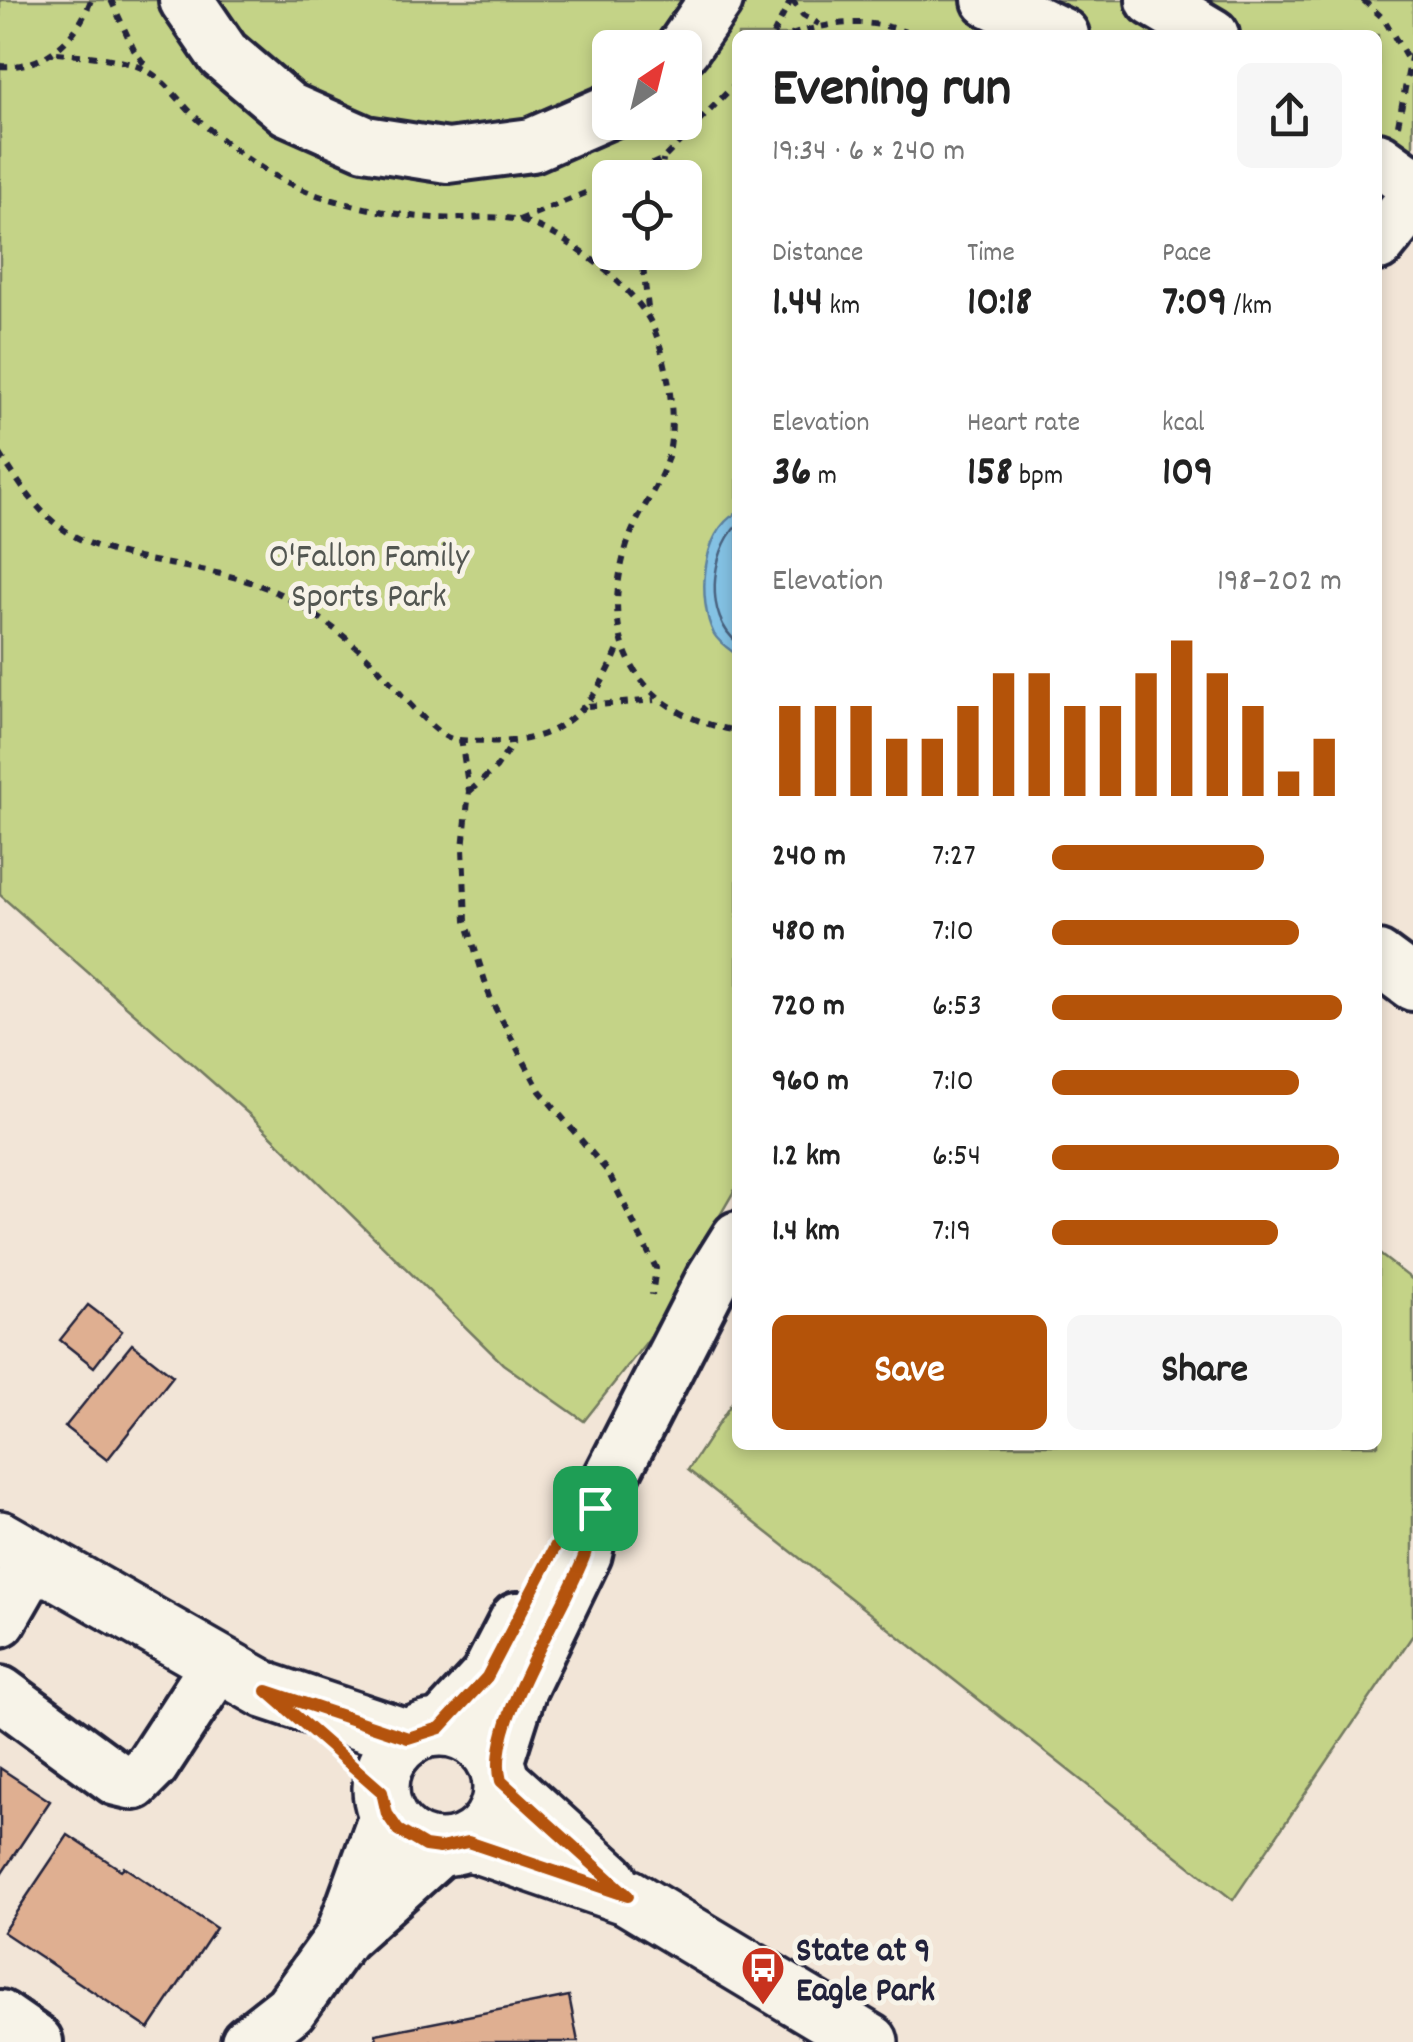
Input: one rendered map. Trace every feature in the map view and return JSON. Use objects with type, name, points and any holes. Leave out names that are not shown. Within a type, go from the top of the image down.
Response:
[{"type":"main road","points":[[17,1549],[267,1691],[424,1733],[457,1730],[473,1737],[499,1772],[628,1896],[870,2042]]},
{"type":"main road","points":[[267,1691],[384,1803],[398,1830],[411,1840],[454,1845],[628,1896]]},
{"type":"main road","points":[[384,1803],[384,1771],[392,1752],[424,1733]]},
{"type":"main road","points":[[454,1845],[487,1827],[499,1806],[499,1772]]},
{"type":"street","points":[[186,0],[223,54],[288,109],[365,143],[448,156],[532,145],[592,120]]},
{"type":"street","points":[[695,30],[716,0]]},
{"type":"street","points":[[989,0],[1052,30]]},
{"type":"street","points":[[1153,0],[1204,30]]},
{"type":"street","points":[[1387,144],[1413,184]]},
{"type":"street","points":[[1382,239],[1413,201]]},
{"type":"street","points":[[1382,961],[1413,984]]},
{"type":"street","points":[[499,1772],[519,1691],[585,1554],[595,1508],[732,1248]]},
{"type":"street","points":[[424,1733],[487,1677],[556,1545],[595,1508]]},
{"type":"street","points":[[0,1620],[17,1549]]},
{"type":"street","points":[[0,1694],[118,1779],[134,1783],[152,1766],[218,1664]]},
{"type":"street","points":[[342,1937],[384,1803]]},
{"type":"street","points":[[248,2042],[290,2009],[342,1937],[454,1845]]},
{"type":"street","points":[[0,2017],[36,2042]]},
{"type":"path","points":[[57,52],[76,32],[91,0]]},
{"type":"path","points":[[112,0],[134,50],[149,71],[214,132],[280,179],[366,208],[403,215],[519,220],[593,260],[623,286],[650,320]]},
{"type":"path","points":[[776,30],[791,0],[803,15],[820,25]]},
{"type":"path","points":[[1363,0],[1384,19],[1409,63]]},
{"type":"path","points":[[806,30],[858,21],[900,30]]},
{"type":"path","points":[[1387,144],[1413,47]]},
{"type":"path","points":[[3,69],[57,52],[124,62],[149,71]]},
{"type":"path","points":[[663,159],[732,88]]},
{"type":"path","points":[[519,220],[592,190]]},
{"type":"path","points":[[0,454],[23,489],[62,529],[101,548],[224,573],[279,594],[343,636],[447,737],[513,744],[569,720],[587,706],[601,687],[620,644],[618,596],[628,540],[669,451],[670,386],[650,320],[643,270]]},
{"type":"path","points":[[620,644],[656,700],[689,718],[732,729]]},
{"type":"path","points":[[587,706],[656,700]]},
{"type":"path","points":[[461,739],[469,792],[463,848],[466,920],[491,1000],[540,1091],[608,1172],[656,1268],[650,1307]]},
{"type":"path","points":[[469,792],[496,768],[513,744]]},
{"type":"green space","name":"O'Fallon Family Sports Park","points":[[0,0],[1413,0],[1413,151],[1382,189],[1382,30],[732,30],[732,1195],[648,1340],[584,1421],[503,1364],[251,1116],[0,895]]},
{"type":"green space","points":[[1382,1256],[1413,1280],[1413,1635],[1233,1900],[688,1470],[732,1403],[732,1450],[1382,1450]]},
{"type":"water","points":[[732,517],[732,651],[714,634],[704,586],[709,550]]},
{"type":"building","points":[[88,1305],[122,1331],[94,1367],[60,1340]]},
{"type":"building","points":[[132,1344],[173,1376],[107,1460],[65,1427]]},
{"type":"building","points":[[0,1768],[50,1801],[0,1876]]},
{"type":"building","points":[[68,1835],[216,1928],[149,2029],[3,1932]]},
{"type":"building","points":[[569,1996],[578,2042],[377,2042],[376,2034]]},
{"type":"place","name":"State at 9 Eagle Park","points":[[763,2006]]},
{"type":"route","points":[[595,1508],[585,1554],[519,1691],[496,1762],[501,1781],[628,1896],[468,1842],[440,1848],[411,1840],[387,1814],[382,1792],[267,1691],[408,1738],[440,1728],[487,1677],[556,1545],[595,1508]]}]
